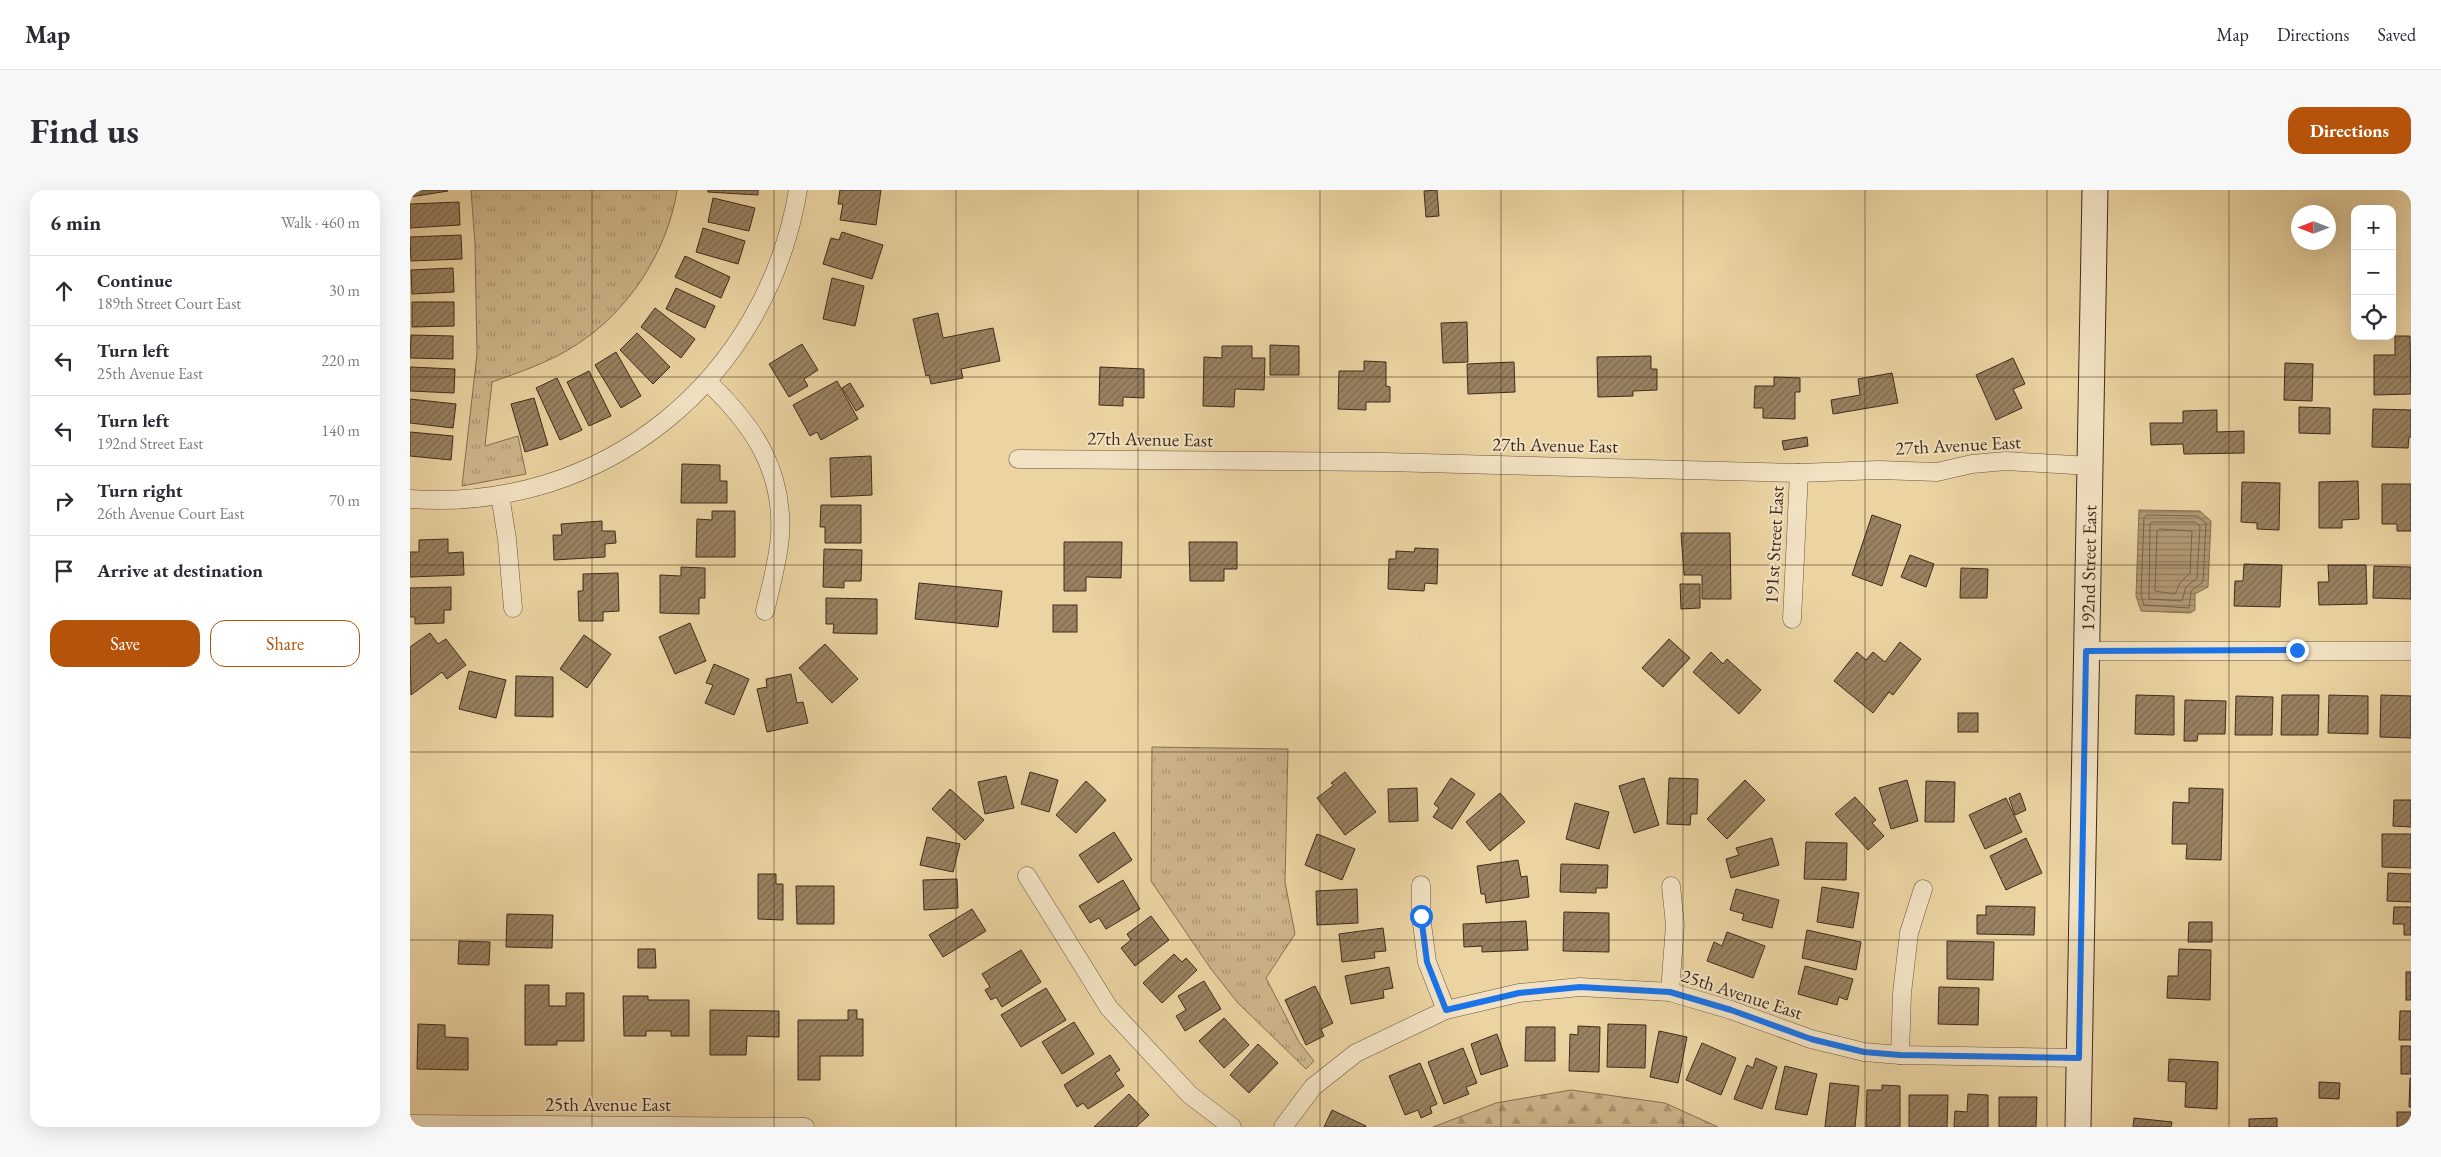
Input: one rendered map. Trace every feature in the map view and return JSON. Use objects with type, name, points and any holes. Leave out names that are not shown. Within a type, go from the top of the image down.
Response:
[{"type":"street","points":[[410,499],[452,500],[500,495],[537,487],[573,475],[607,459],[635,443],[666,421],[708,382],[730,356],[751,324],[783,255],[794,218],[798,190]]},
{"type":"street","name":"192nd Street East","points":[[2078,1127],[2095,190]]},
{"type":"street","points":[[708,382],[735,408],[750,428],[763,450],[774,479],[779,506],[780,534],[777,559],[765,611]]},
{"type":"street","name":"27th Avenue East","points":[[1018,459],[1385,462],[1799,473],[1879,470],[1937,472],[1972,464],[2006,461],[2090,466]]},
{"type":"street","name":"191st Street East","points":[[1792,620],[1799,473]]},
{"type":"street","points":[[500,495],[507,539],[513,608]]},
{"type":"street","points":[[2086,651],[2411,651]]},
{"type":"street","points":[[1027,876],[1109,1008],[1190,1095],[1232,1127]]},
{"type":"street","points":[[1421,885],[1421,916],[1427,962],[1446,1010]]},
{"type":"street","points":[[1670,992],[1675,925],[1671,886]]},
{"type":"street","points":[[1900,1055],[1902,993],[1909,933],[1923,889]]},
{"type":"street","name":"25th Avenue East","points":[[1283,1127],[1313,1086],[1356,1053],[1446,1010],[1519,993],[1580,987],[1670,992],[1731,1010],[1811,1039],[1864,1052],[1900,1055],[2079,1058]]},
{"type":"street","name":"25th Avenue East","points":[[410,1124],[805,1127]]},
{"type":"green space","points":[[471,190],[677,190],[665,235],[655,257],[643,278],[612,315],[595,331],[556,357],[492,382],[485,446],[518,436],[526,474],[462,486],[477,354],[475,244]]},
{"type":"green space","points":[[1152,747],[1288,749],[1285,882],[1295,934],[1266,978],[1299,1042],[1314,1061],[1306,1069],[1238,1003],[1211,969],[1151,881]]},
{"type":"green space","points":[[1571,1090],[1665,1103],[1718,1127],[1433,1127],[1496,1103]]},
{"type":"water","points":[[2139,510],[2200,511],[2211,521],[2208,587],[2195,594],[2195,610],[2190,613],[2141,611],[2136,596]]},
{"type":"building","points":[[410,190],[447,190],[448,191],[410,197]]},
{"type":"building","points":[[708,190],[758,190],[758,195],[708,192]]},
{"type":"building","points":[[840,190],[881,190],[876,225],[840,220],[843,204],[838,204]]},
{"type":"building","points":[[1437,190],[1439,216],[1426,217],[1424,191]]},
{"type":"building","points":[[713,198],[755,208],[749,231],[708,222]]},
{"type":"building","points":[[459,202],[460,225],[410,228],[410,204]]},
{"type":"building","points":[[703,228],[745,241],[738,264],[696,252]]},
{"type":"building","points":[[842,232],[883,245],[872,279],[823,264],[831,238],[839,240]]},
{"type":"building","points":[[461,235],[462,259],[411,261],[410,237]]},
{"type":"building","points":[[685,256],[730,277],[721,298],[675,277]]},
{"type":"building","points":[[453,268],[454,292],[412,294],[411,270]]},
{"type":"building","points":[[832,278],[864,286],[855,326],[823,319]]},
{"type":"building","points":[[676,288],[715,306],[705,328],[666,309]]},
{"type":"building","points":[[412,302],[454,302],[454,326],[412,327]]},
{"type":"building","points":[[655,308],[695,339],[681,358],[641,327]]},
{"type":"building","points":[[938,313],[943,338],[993,328],[1000,361],[961,369],[963,378],[931,384],[929,375],[926,376],[913,319]]},
{"type":"building","points":[[1467,322],[1468,362],[1443,363],[1441,323]]},
{"type":"building","points":[[637,333],[670,367],[653,384],[620,350]]},
{"type":"building","points":[[411,335],[453,336],[453,359],[410,358]]},
{"type":"building","points":[[2396,336],[2410,336],[2411,394],[2374,395],[2374,355],[2395,355]]},
{"type":"building","points":[[802,344],[818,370],[804,379],[808,386],[789,397],[769,364]]},
{"type":"building","points":[[1270,345],[1299,346],[1299,375],[1270,375]]},
{"type":"building","points":[[1222,346],[1252,346],[1252,358],[1265,358],[1264,390],[1235,389],[1234,407],[1203,406],[1204,357],[1222,358]]},
{"type":"building","points":[[616,352],[641,396],[621,408],[595,365]]},
{"type":"building","points":[[1651,356],[1651,369],[1657,369],[1657,390],[1633,391],[1633,396],[1598,397],[1597,357]]},
{"type":"building","points":[[2013,358],[2025,384],[2013,389],[2022,408],[1996,420],[1976,375]]},
{"type":"building","points":[[1364,361],[1386,362],[1386,386],[1390,387],[1390,402],[1366,402],[1366,410],[1338,409],[1339,371],[1364,371]]},
{"type":"building","points":[[1514,362],[1515,392],[1468,394],[1467,364]]},
{"type":"building","points":[[2285,363],[2313,364],[2312,401],[2284,400]]},
{"type":"building","points":[[410,367],[455,369],[454,393],[410,391]]},
{"type":"building","points":[[1100,367],[1144,369],[1144,398],[1123,397],[1123,406],[1099,405]]},
{"type":"building","points":[[589,371],[611,416],[589,426],[567,382]]},
{"type":"building","points":[[1892,373],[1898,403],[1833,414],[1831,400],[1860,395],[1858,379]]},
{"type":"building","points":[[1774,377],[1800,378],[1800,392],[1795,392],[1795,419],[1763,418],[1763,408],[1754,408],[1755,386],[1774,386]]},
{"type":"building","points":[[557,378],[582,430],[560,440],[536,388]]},
{"type":"building","points":[[837,381],[858,419],[821,440],[817,432],[810,436],[793,405]]},
{"type":"building","points":[[850,383],[864,406],[856,411],[842,388]]},
{"type":"building","points":[[534,398],[548,445],[525,452],[511,404]]},
{"type":"building","points":[[410,399],[456,404],[453,428],[410,423]]},
{"type":"building","points":[[2299,407],[2330,408],[2330,434],[2299,433]]},
{"type":"building","points":[[2373,409],[2411,410],[2411,437],[2409,437],[2408,448],[2372,447]]},
{"type":"building","points":[[2217,410],[2217,432],[2244,431],[2244,453],[2184,454],[2183,444],[2151,445],[2150,423],[2183,423],[2183,411]]},
{"type":"building","points":[[410,432],[453,436],[451,460],[410,456]]},
{"type":"building","points":[[1807,437],[1808,446],[1784,450],[1782,441]]},
{"type":"building","points":[[871,456],[872,495],[831,497],[830,458]]},
{"type":"building","points":[[682,464],[720,465],[720,481],[727,481],[727,503],[681,503]]},
{"type":"building","points":[[2358,481],[2359,519],[2342,520],[2342,528],[2319,528],[2319,482]]},
{"type":"building","points":[[2242,482],[2280,483],[2279,530],[2257,529],[2257,523],[2241,522]]},
{"type":"building","points":[[2382,484],[2411,484],[2411,531],[2397,531],[2397,524],[2382,524]]},
{"type":"building","points":[[821,505],[861,505],[861,543],[825,543],[825,527],[820,527]]},
{"type":"building","points":[[712,511],[735,511],[735,557],[696,557],[697,519],[712,520]]},
{"type":"building","points":[[1872,515],[1901,525],[1882,586],[1852,575]]},
{"type":"building","points":[[602,521],[602,531],[615,531],[616,543],[605,544],[605,557],[554,560],[553,535],[562,535],[561,524]]},
{"type":"building","points":[[1681,533],[1730,533],[1731,599],[1702,599],[1702,575],[1684,575]]},
{"type":"building","points":[[448,539],[448,553],[463,552],[464,575],[410,577],[410,552],[419,552],[419,540]]},
{"type":"building","points":[[1064,542],[1122,542],[1121,578],[1086,577],[1086,591],[1064,591]]},
{"type":"building","points":[[1189,542],[1237,542],[1237,569],[1224,569],[1224,581],[1190,581]]},
{"type":"building","points":[[1415,548],[1438,549],[1437,584],[1425,583],[1424,591],[1388,589],[1389,559],[1396,559],[1396,551],[1414,552]]},
{"type":"building","points":[[824,549],[862,550],[861,581],[844,581],[844,588],[823,587]]},
{"type":"building","points":[[1910,555],[1934,564],[1926,587],[1901,577]]},
{"type":"building","points":[[2244,564],[2282,565],[2280,607],[2234,606],[2235,581],[2243,581]]},
{"type":"building","points":[[2328,565],[2366,565],[2367,604],[2319,605],[2318,582],[2329,582]]},
{"type":"building","points":[[2374,566],[2411,567],[2411,599],[2373,598]]},
{"type":"building","points":[[681,567],[705,568],[705,598],[699,598],[699,614],[660,613],[660,575],[681,576]]},
{"type":"building","points":[[1961,568],[1988,569],[1987,598],[1960,598]]},
{"type":"building","points":[[618,573],[619,611],[603,612],[603,621],[579,621],[578,591],[583,591],[583,574]]},
{"type":"building","points":[[919,583],[1002,591],[998,627],[915,619]]},
{"type":"building","points":[[1680,584],[1700,584],[1700,608],[1681,609]]},
{"type":"building","points":[[451,587],[451,610],[444,610],[444,623],[415,624],[415,617],[410,617],[410,588]]},
{"type":"building","points":[[826,598],[877,599],[877,634],[833,633],[834,624],[826,624]]},
{"type":"building","points":[[1053,605],[1077,605],[1077,632],[1053,632]]},
{"type":"building","points":[[690,623],[706,661],[675,674],[659,637]]},
{"type":"building","points":[[430,633],[438,644],[446,639],[466,665],[447,679],[442,672],[411,695],[410,647]]},
{"type":"building","points":[[584,635],[611,654],[587,688],[560,669]]},
{"type":"building","points":[[1669,639],[1690,658],[1663,687],[1642,668]]},
{"type":"building","points":[[1900,642],[1921,659],[1893,695],[1889,692],[1873,713],[1834,681],[1857,652],[1866,660],[1873,652],[1885,662]]},
{"type":"building","points":[[825,644],[858,679],[832,703],[799,668]]},
{"type":"building","points":[[1711,652],[1723,664],[1727,659],[1761,690],[1739,714],[1693,672]]},
{"type":"building","points":[[714,664],[749,679],[734,715],[705,703],[713,685],[706,683]]},
{"type":"building","points":[[469,671],[506,680],[496,718],[459,709]]},
{"type":"building","points":[[791,674],[797,703],[803,702],[808,723],[767,732],[757,689],[767,687],[766,679]]},
{"type":"building","points":[[516,676],[553,677],[553,717],[515,716]]},
{"type":"building","points":[[2136,695],[2174,696],[2174,735],[2135,734]]},
{"type":"building","points":[[2282,695],[2319,695],[2318,735],[2281,735]]},
{"type":"building","points":[[2329,695],[2368,696],[2368,734],[2328,733]]},
{"type":"building","points":[[2381,695],[2411,696],[2411,738],[2380,737]]},
{"type":"building","points":[[2236,696],[2273,697],[2272,735],[2235,735]]},
{"type":"building","points":[[2185,700],[2226,701],[2225,734],[2198,734],[2197,741],[2184,741]]},
{"type":"building","points":[[1958,713],[1978,713],[1978,732],[1958,732]]},
{"type":"building","points":[[1030,772],[1058,780],[1049,812],[1021,804]]},
{"type":"building","points":[[1345,772],[1376,812],[1345,835],[1317,798],[1334,785],[1331,783]]},
{"type":"building","points":[[1006,776],[1014,808],[985,814],[978,782]]},
{"type":"building","points":[[1451,778],[1475,794],[1452,829],[1433,817],[1439,808],[1434,804]]},
{"type":"building","points":[[1644,778],[1659,825],[1634,833],[1619,786]]},
{"type":"building","points":[[1669,778],[1698,779],[1697,814],[1691,814],[1690,825],[1667,824]]},
{"type":"building","points":[[1745,780],[1765,800],[1727,839],[1707,819]]},
{"type":"building","points":[[1907,780],[1918,821],[1891,829],[1879,788]]},
{"type":"building","points":[[1086,781],[1106,800],[1076,833],[1056,815]]},
{"type":"building","points":[[1926,781],[1955,782],[1954,822],[1925,822]]},
{"type":"building","points":[[1417,788],[1418,821],[1389,822],[1388,789]]},
{"type":"building","points":[[2189,788],[2223,789],[2221,860],[2186,859],[2187,844],[2172,844],[2173,802],[2189,803]]},
{"type":"building","points":[[950,789],[984,820],[965,840],[932,809]]},
{"type":"building","points":[[1500,793],[1525,822],[1490,851],[1466,822]]},
{"type":"building","points":[[2020,793],[2026,810],[2015,815],[2009,798]]},
{"type":"building","points":[[1855,797],[1876,820],[1872,823],[1884,836],[1868,850],[1835,814]]},
{"type":"building","points":[[2006,798],[2022,832],[1985,849],[1969,815]]},
{"type":"building","points":[[2394,800],[2411,800],[2411,827],[2393,826]]},
{"type":"building","points":[[1575,803],[1609,812],[1599,849],[1566,839]]},
{"type":"building","points":[[1114,832],[1132,860],[1098,883],[1079,855]]},
{"type":"building","points":[[1317,834],[1355,849],[1342,880],[1305,865]]},
{"type":"building","points":[[2382,834],[2411,834],[2411,868],[2382,867]]},
{"type":"building","points":[[927,837],[960,844],[953,872],[920,865]]},
{"type":"building","points":[[1772,838],[1779,865],[1731,878],[1726,859],[1739,855],[1736,848]]},
{"type":"building","points":[[2026,838],[2042,873],[2006,890],[1990,856]]},
{"type":"building","points":[[1806,842],[1847,843],[1846,880],[1804,879]]},
{"type":"building","points":[[1518,860],[1521,877],[1527,876],[1529,897],[1486,903],[1485,894],[1481,894],[1477,866]]},
{"type":"building","points":[[1561,864],[1608,865],[1607,888],[1596,888],[1596,893],[1560,892]]},
{"type":"building","points":[[2388,873],[2411,874],[2411,902],[2387,901]]},
{"type":"building","points":[[758,874],[776,874],[776,884],[783,884],[783,920],[758,919]]},
{"type":"building","points":[[957,879],[958,908],[924,910],[923,880]]},
{"type":"building","points":[[1123,880],[1140,909],[1106,929],[1099,918],[1090,923],[1079,906]]},
{"type":"building","points":[[796,886],[834,886],[834,924],[797,924]]},
{"type":"building","points":[[1822,887],[1859,893],[1853,928],[1817,922]]},
{"type":"building","points":[[1357,889],[1358,923],[1317,925],[1316,891]]},
{"type":"building","points":[[1736,889],[1779,900],[1772,928],[1742,920],[1744,914],[1730,910]]},
{"type":"building","points":[[1986,906],[2035,907],[2034,935],[1977,934],[1977,915],[1986,915]]},
{"type":"building","points":[[2394,907],[2411,907],[2411,935],[2404,935],[2404,924],[2393,924]]},
{"type":"building","points":[[972,909],[986,931],[943,957],[929,935]]},
{"type":"building","points":[[1564,912],[1609,913],[1609,952],[1563,951]]},
{"type":"building","points":[[507,914],[553,915],[552,948],[506,947]]},
{"type":"building","points":[[1151,916],[1169,940],[1135,966],[1121,948],[1131,940],[1127,934]]},
{"type":"building","points":[[1526,921],[1528,950],[1482,952],[1482,946],[1464,947],[1463,924]]},
{"type":"building","points":[[2189,922],[2212,922],[2212,942],[2188,942]]},
{"type":"building","points":[[1383,928],[1386,951],[1374,952],[1375,958],[1342,962],[1339,934]]},
{"type":"building","points":[[1807,930],[1861,942],[1856,970],[1802,958]]},
{"type":"building","points":[[1727,932],[1765,946],[1753,978],[1707,961],[1714,942],[1722,946]]},
{"type":"building","points":[[459,941],[490,942],[489,965],[458,964]]},
{"type":"building","points":[[1947,941],[1994,942],[1993,980],[1947,979]]},
{"type":"building","points":[[638,949],[655,949],[656,968],[638,968]]},
{"type":"building","points":[[2179,949],[2211,950],[2210,1000],[2167,998],[2168,976],[2178,976]]},
{"type":"building","points":[[1021,950],[1041,982],[1002,1007],[996,997],[991,1000],[985,990],[990,987],[982,974]]},
{"type":"building","points":[[1174,954],[1182,962],[1186,958],[1197,970],[1162,1003],[1143,983]]},
{"type":"building","points":[[1805,966],[1853,979],[1847,1000],[1839,997],[1837,1005],[1798,994]]},
{"type":"building","points":[[1389,967],[1393,988],[1383,990],[1384,998],[1351,1004],[1345,976]]},
{"type":"building","points":[[2406,972],[2411,972],[2411,1000],[2406,1000]]},
{"type":"building","points":[[1204,981],[1221,1009],[1185,1031],[1176,1016],[1186,1010],[1178,996]]},
{"type":"building","points":[[525,985],[549,985],[549,1006],[566,1006],[566,993],[584,993],[584,1041],[557,1041],[557,1045],[525,1045]]},
{"type":"building","points":[[1315,986],[1333,1023],[1321,1029],[1324,1036],[1306,1045],[1285,1000]]},
{"type":"building","points":[[1939,987],[1979,988],[1978,1025],[1938,1024]]},
{"type":"building","points":[[1046,988],[1066,1020],[1021,1047],[1001,1015]]},
{"type":"building","points":[[623,996],[648,996],[648,1000],[689,1000],[689,1036],[671,1036],[671,1031],[646,1031],[646,1036],[624,1036]]},
{"type":"building","points":[[710,1010],[779,1011],[779,1037],[747,1036],[746,1055],[710,1055]]},
{"type":"building","points":[[848,1010],[857,1010],[857,1019],[863,1019],[863,1056],[820,1056],[820,1080],[798,1080],[798,1020],[848,1020]]},
{"type":"building","points":[[2400,1011],[2411,1011],[2411,1040],[2399,1040]]},
{"type":"building","points":[[1224,1018],[1249,1045],[1224,1068],[1199,1041]]},
{"type":"building","points":[[1074,1022],[1094,1054],[1062,1074],[1042,1042]]},
{"type":"building","points":[[418,1024],[445,1025],[445,1037],[468,1038],[468,1070],[417,1069]]},
{"type":"building","points":[[1608,1024],[1646,1025],[1645,1068],[1607,1067]]},
{"type":"building","points":[[1578,1026],[1600,1027],[1599,1072],[1569,1071],[1570,1034],[1578,1035]]},
{"type":"building","points":[[1526,1027],[1555,1027],[1555,1061],[1525,1061]]},
{"type":"building","points":[[1659,1031],[1687,1037],[1678,1083],[1650,1077]]},
{"type":"building","points":[[1497,1034],[1508,1066],[1481,1075],[1471,1044]]},
{"type":"building","points":[[1702,1043],[1736,1058],[1721,1095],[1686,1080]]},
{"type":"building","points":[[1258,1044],[1278,1063],[1249,1093],[1230,1075]]},
{"type":"building","points":[[2401,1046],[2411,1046],[2411,1074],[2401,1074]]},
{"type":"building","points":[[1463,1048],[1477,1083],[1466,1087],[1469,1094],[1444,1104],[1428,1062]]},
{"type":"building","points":[[1110,1055],[1120,1070],[1115,1073],[1124,1086],[1088,1109],[1083,1103],[1077,1107],[1064,1085]]},
{"type":"building","points":[[1756,1058],[1777,1067],[1762,1109],[1734,1099],[1747,1065],[1753,1068]]},
{"type":"building","points":[[2169,1059],[2218,1062],[2217,1109],[2185,1107],[2186,1082],[2168,1081]]},
{"type":"building","points":[[1420,1063],[1437,1104],[1430,1107],[1432,1113],[1421,1118],[1418,1110],[1405,1115],[1389,1076]]},
{"type":"building","points":[[1785,1066],[1817,1074],[1807,1115],[1775,1109]]},
{"type":"building","points":[[2410,1078],[2411,1107],[2409,1107]]},
{"type":"building","points":[[2319,1082],[2340,1083],[2339,1099],[2319,1098]]},
{"type":"building","points":[[1830,1083],[1859,1086],[1855,1127],[1825,1127]]},
{"type":"building","points":[[1882,1085],[1900,1086],[1900,1127],[1866,1127],[1867,1090],[1882,1090]]},
{"type":"building","points":[[1129,1094],[1149,1115],[1136,1127],[1094,1127]]},
{"type":"building","points":[[1968,1094],[1988,1095],[1988,1127],[1954,1127],[1955,1111],[1967,1112]]},
{"type":"building","points":[[1909,1095],[1948,1095],[1947,1127],[1909,1127]]},
{"type":"building","points":[[1999,1097],[2037,1097],[2036,1127],[1999,1127]]},
{"type":"building","points":[[1332,1110],[1366,1126],[1366,1127],[1324,1127]]},
{"type":"building","points":[[2397,1112],[2411,1112],[2411,1127],[2397,1127]]},
{"type":"building","points":[[2134,1118],[2172,1122],[2171,1127],[2133,1127]]},
{"type":"building","points":[[2277,1118],[2277,1127],[2249,1127],[2249,1119]]},
{"type":"route","points":[[1421,916],[1427,962],[1446,1010],[1519,993],[1580,987],[1670,992],[1731,1010],[1811,1039],[1864,1052],[1900,1055],[2079,1058],[2086,651],[2297,650]]}]
